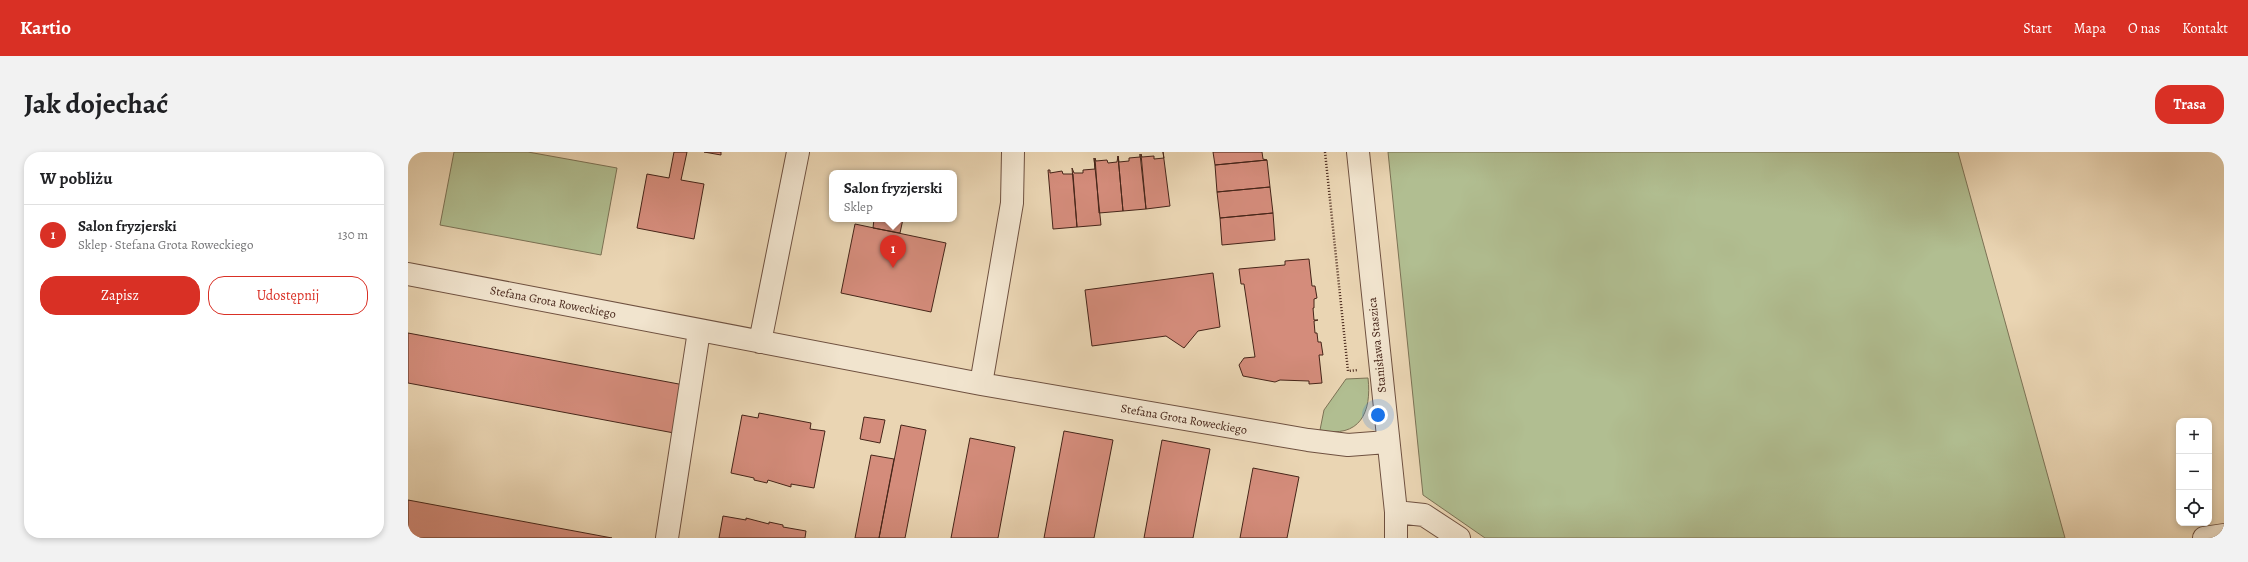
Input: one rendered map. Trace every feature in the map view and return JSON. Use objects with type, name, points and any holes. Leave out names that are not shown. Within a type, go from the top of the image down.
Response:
[{"type":"street","points":[[760,342],[798,152]]},
{"type":"street","points":[[981,384],[1012,203],[1013,152]]},
{"type":"street","name":"Stanisława Staszica","points":[[1358,152],[1396,512],[1396,538]]},
{"type":"street","name":"Stefana Grota Roweckiego","points":[[408,274],[981,384],[1322,442],[1348,445],[1388,442]]},
{"type":"street","points":[[667,538],[699,331]]},
{"type":"street","points":[[1396,512],[1424,515],[1459,538]]},
{"type":"street","points":[[2204,538],[2224,535]]},
{"type":"path","points":[[1325,152],[1348,371],[1361,370]]},
{"type":"green space","points":[[454,152],[528,152],[617,168],[601,255],[440,225]]},
{"type":"green space","points":[[1388,152],[1958,152],[2065,538],[1485,538],[1423,495]]},
{"type":"green space","points":[[1368,378],[1368,402],[1365,412],[1360,420],[1354,426],[1345,430],[1334,432],[1320,430],[1324,410],[1346,379]]},
{"type":"building","points":[[674,152],[687,152],[681,180],[704,184],[694,239],[637,228],[647,174],[669,178]]},
{"type":"building","points":[[704,152],[721,152],[721,155]]},
{"type":"building","points":[[1213,152],[1262,152],[1263,159],[1267,160],[1215,165]]},
{"type":"building","points":[[1140,154],[1146,209],[1123,211],[1118,156],[1119,162],[1129,161],[1129,158],[1140,157]]},
{"type":"building","points":[[1141,154],[1142,157],[1154,156],[1154,159],[1164,158],[1170,206],[1146,209]]},
{"type":"building","points":[[1118,156],[1123,211],[1099,213],[1095,158],[1096,161],[1107,160],[1108,163],[1117,162]]},
{"type":"building","points":[[1094,158],[1101,225],[1077,227],[1072,168],[1074,173],[1083,173],[1083,170],[1095,169]]},
{"type":"building","points":[[1267,160],[1270,187],[1217,192],[1215,165]]},
{"type":"building","points":[[1048,170],[1050,170],[1050,173],[1062,171],[1063,174],[1073,174],[1077,227],[1053,229]]},
{"type":"building","points":[[1270,187],[1273,213],[1220,218],[1217,192]]},
{"type":"building","points":[[1273,213],[1275,240],[1222,245],[1220,218]]},
{"type":"building","points":[[874,222],[902,222],[900,233],[873,228]]},
{"type":"building","points":[[855,224],[946,243],[931,312],[841,293]]},
{"type":"building","points":[[1309,259],[1312,286],[1315,286],[1317,298],[1314,299],[1313,308],[1314,320],[1318,320],[1314,321],[1315,333],[1317,333],[1318,342],[1321,342],[1323,355],[1319,355],[1322,383],[1309,384],[1309,381],[1280,380],[1275,382],[1243,376],[1239,365],[1244,358],[1255,357],[1244,284],[1241,284],[1239,269],[1285,265],[1285,261]]},
{"type":"building","points":[[1213,273],[1220,327],[1198,331],[1184,348],[1166,336],[1092,346],[1085,290]]},
{"type":"building","points":[[408,333],[684,385],[674,433],[408,383]]},
{"type":"building","points":[[759,413],[811,423],[810,429],[825,431],[814,488],[791,484],[791,487],[768,480],[767,483],[754,480],[754,478],[731,473],[742,415],[758,418]]},
{"type":"building","points":[[864,417],[885,420],[880,443],[860,439]]},
{"type":"building","points":[[901,425],[926,430],[905,538],[879,538]]},
{"type":"building","points":[[1064,431],[1113,440],[1094,538],[1044,538]]},
{"type":"building","points":[[970,438],[1015,447],[998,538],[951,538]]},
{"type":"building","points":[[1162,440],[1210,449],[1193,538],[1144,538]]},
{"type":"building","points":[[871,455],[894,459],[879,538],[855,538]]},
{"type":"building","points":[[1253,468],[1299,477],[1287,538],[1240,538]]},
{"type":"building","points":[[408,500],[612,538],[408,538]]},
{"type":"building","points":[[723,516],[746,520],[746,518],[769,524],[769,522],[783,525],[783,527],[806,531],[805,538],[719,538]]},
{"type":"place","name":"Salon fryzjerski","points":[[893,268]]}]
